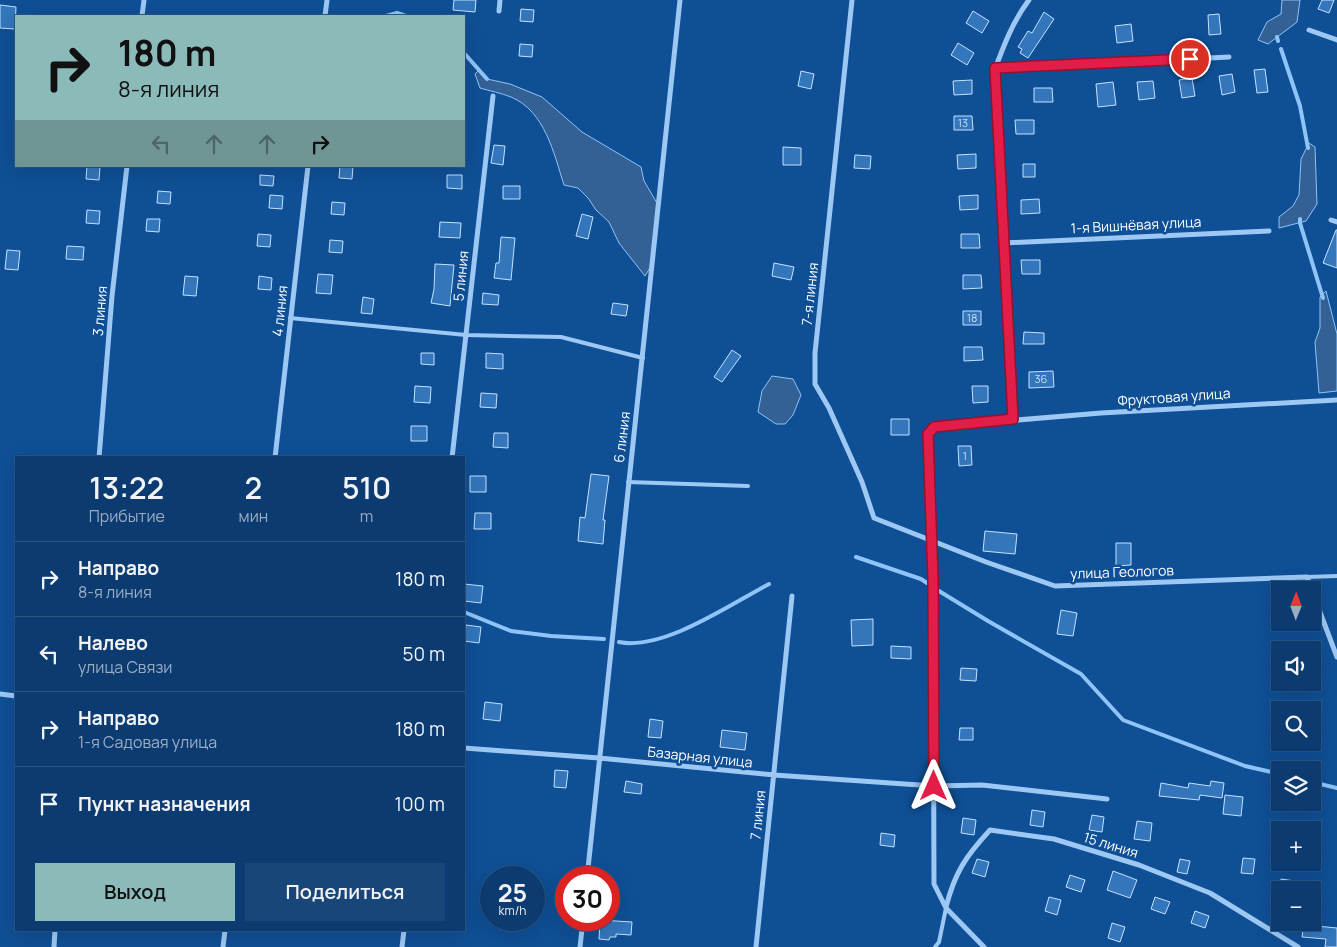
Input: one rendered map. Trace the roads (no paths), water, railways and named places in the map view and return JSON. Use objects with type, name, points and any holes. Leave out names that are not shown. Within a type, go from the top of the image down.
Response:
[{"type":"street","points":[[142,15],[144,0]]},
{"type":"street","points":[[325,15],[327,0]]},
{"type":"street","points":[[499,11],[500,0]]},
{"type":"street","name":"6 линия","points":[[588,866],[680,0]]},
{"type":"street","name":"7-я линия","points":[[852,0],[815,353],[815,384],[830,408],[862,482],[874,518],[931,541]]},
{"type":"street","points":[[1013,419],[995,68],[1006,39],[1020,11],[1029,0]]},
{"type":"street","points":[[1309,30],[1337,40]]},
{"type":"street","points":[[995,68],[1229,57]]},
{"type":"street","name":"5 линия","points":[[452,456],[493,96]]},
{"type":"street","name":"3 линия","points":[[99,456],[112,296],[127,167]]},
{"type":"street","name":"4 линия","points":[[275,456],[308,167]]},
{"type":"street","points":[[1330,220],[1337,222]]},
{"type":"street","name":"1-я Вишнёвая улица","points":[[1004,243],[1269,231]]},
{"type":"street","name":"Фруктовая улица","points":[[984,947],[946,908],[934,884],[933,579],[928,434],[934,427],[1013,419],[1337,400]]},
{"type":"street","name":"улица Геологов","points":[[931,541],[1054,586],[1307,577]]},
{"type":"street","points":[[1307,577],[1309,581]]},
{"type":"street","name":"7 линия","points":[[756,947],[792,596]]},
{"type":"street","points":[[1321,614],[1337,657]]},
{"type":"street","points":[[0,694],[15,696]]},
{"type":"street","name":"Базарная улица","points":[[465,748],[599,758],[774,775],[934,786],[982,785],[1107,800]]},
{"type":"street","name":"15 линия","points":[[946,908],[952,884],[968,854],[990,830],[1054,839],[1140,865],[1210,893],[1298,947]]},
{"type":"street","points":[[54,947],[55,931]]},
{"type":"street","points":[[223,947],[225,931]]},
{"type":"street","points":[[402,947],[404,931]]},
{"type":"street","points":[[580,947],[582,931]]},
{"type":"lane","points":[[290,318],[466,335],[561,337],[643,358]]},
{"type":"lane","points":[[628,482],[748,486]]},
{"type":"lane","points":[[1307,577],[1337,576]]},
{"type":"lane","points":[[935,947],[939,942],[946,908]]},
{"type":"water","points":[[1282,0],[1300,0],[1297,22],[1268,44],[1258,40],[1267,22],[1281,14]]},
{"type":"water","points":[[479,70],[487,79],[510,84],[542,97],[582,132],[641,167],[644,181],[657,203],[651,266],[645,276],[619,243],[609,222],[596,210],[588,198],[578,188],[564,185],[552,147],[532,112],[511,97],[480,88],[475,74]]},
{"type":"water","points":[[1309,143],[1315,147],[1317,204],[1306,221],[1279,228],[1279,217],[1293,206],[1299,195],[1301,159]]},
{"type":"water","points":[[1326,291],[1337,334],[1337,391],[1319,393],[1315,342],[1320,328],[1320,297]]},
{"type":"water","points":[[772,376],[793,379],[801,395],[793,415],[785,424],[776,424],[758,412],[762,391]]},
{"type":"waterway","points":[[390,15],[397,13],[403,15]]},
{"type":"waterway","points":[[1277,37],[1278,41]]},
{"type":"waterway","points":[[1281,49],[1300,106],[1308,148]]},
{"type":"waterway","points":[[465,54],[487,79]]},
{"type":"waterway","points":[[1300,219],[1323,298]]},
{"type":"waterway","points":[[856,557],[921,579],[927,583]]},
{"type":"waterway","points":[[619,642],[636,643],[655,640],[675,633],[716,614],[769,584]]},
{"type":"waterway","points":[[939,591],[1081,674],[1123,720],[1245,766],[1271,772]]},
{"type":"waterway","points":[[465,612],[511,631],[551,636],[604,639]]},
{"type":"waterway","points":[[1321,784],[1337,788]]}]
